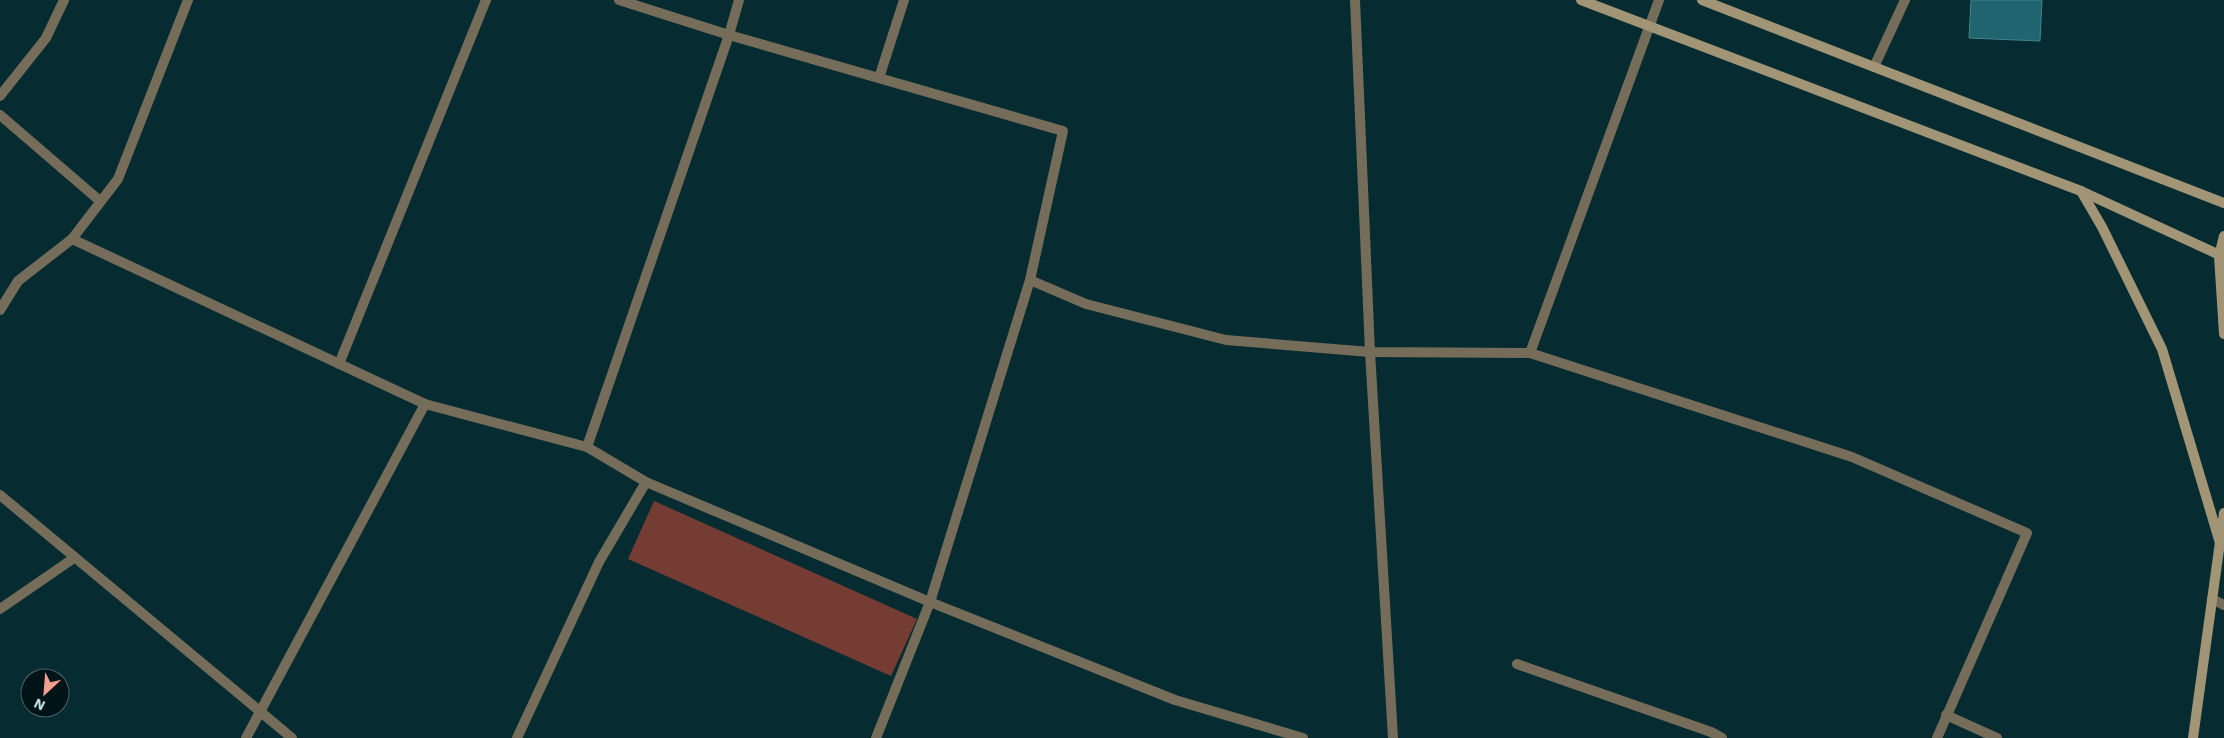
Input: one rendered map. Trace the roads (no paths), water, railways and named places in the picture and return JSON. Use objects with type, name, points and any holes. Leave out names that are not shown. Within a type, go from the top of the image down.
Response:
[{"type":"street","points":[[0,96],[46,38],[64,0]]},
{"type":"street","points":[[0,310],[18,281],[72,239],[118,179],[188,0]]},
{"type":"street","points":[[340,364],[486,0]]},
{"type":"street","points":[[619,0],[729,35],[1063,131],[1030,280],[930,602],[876,738]]},
{"type":"street","points":[[587,447],[729,35],[738,0]]},
{"type":"street","points":[[879,78],[904,0]]},
{"type":"street","points":[[1354,0],[1370,352],[1393,738]]},
{"type":"street","points":[[1581,0],[2081,191],[2222,256]]},
{"type":"street","points":[[1530,353],[1651,27],[1659,0]]},
{"type":"street","points":[[1702,0],[2224,203]]},
{"type":"street","points":[[1874,67],[1905,0]]},
{"type":"street","points":[[0,115],[100,201]]},
{"type":"street","points":[[2081,191],[2102,227],[2162,349],[2220,543]]},
{"type":"street","points":[[2224,236],[2222,256],[2224,334]]},
{"type":"street","points":[[72,239],[425,404],[587,447],[646,482],[930,602],[1175,700],[1304,738]]},
{"type":"street","points":[[1030,280],[1086,304],[1226,340],[1370,352],[1530,353],[1852,457],[2027,532],[1936,738]]},
{"type":"street","points":[[246,738],[425,404]]},
{"type":"street","points":[[517,738],[599,562],[646,482]]},
{"type":"street","points":[[0,494],[74,558],[292,738]]},
{"type":"street","points":[[2193,738],[2224,513]]},
{"type":"street","points":[[0,609],[74,558]]},
{"type":"street","points":[[2212,599],[2224,605]]},
{"type":"street","points":[[1517,664],[1711,732],[1722,738]]},
{"type":"street","points":[[1946,716],[1997,738]]}]
